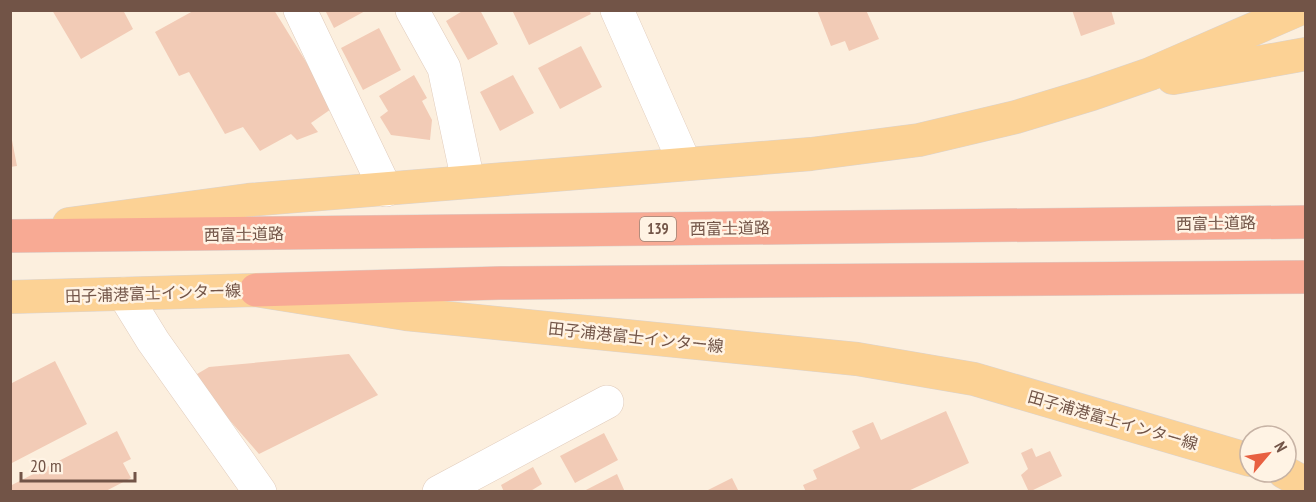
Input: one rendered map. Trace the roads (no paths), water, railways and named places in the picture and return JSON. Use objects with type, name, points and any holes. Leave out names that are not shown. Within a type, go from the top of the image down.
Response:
[{"type":"highway","name":"西富士道路","points":[[10,234],[1305,222]]},
{"type":"highway","points":[[256,290],[536,282],[1305,277]]},
{"type":"main road","points":[[10,234],[248,200],[811,154],[919,140],[1016,117],[1092,94],[1150,74],[1297,10]]},
{"type":"main road","points":[[1092,94],[1305,54]]},
{"type":"main road","name":"田子浦港富士インター線","points":[[10,297],[256,290],[406,314],[857,358],[974,379],[1238,456]]},
{"type":"street","points":[[300,10],[386,190]]},
{"type":"street","points":[[412,10],[444,68],[468,182]]},
{"type":"street","points":[[617,10],[685,164]]},
{"type":"street","points":[[123,294],[153,341],[260,492]]},
{"type":"street","points":[[439,492],[478,482],[607,402]]}]
